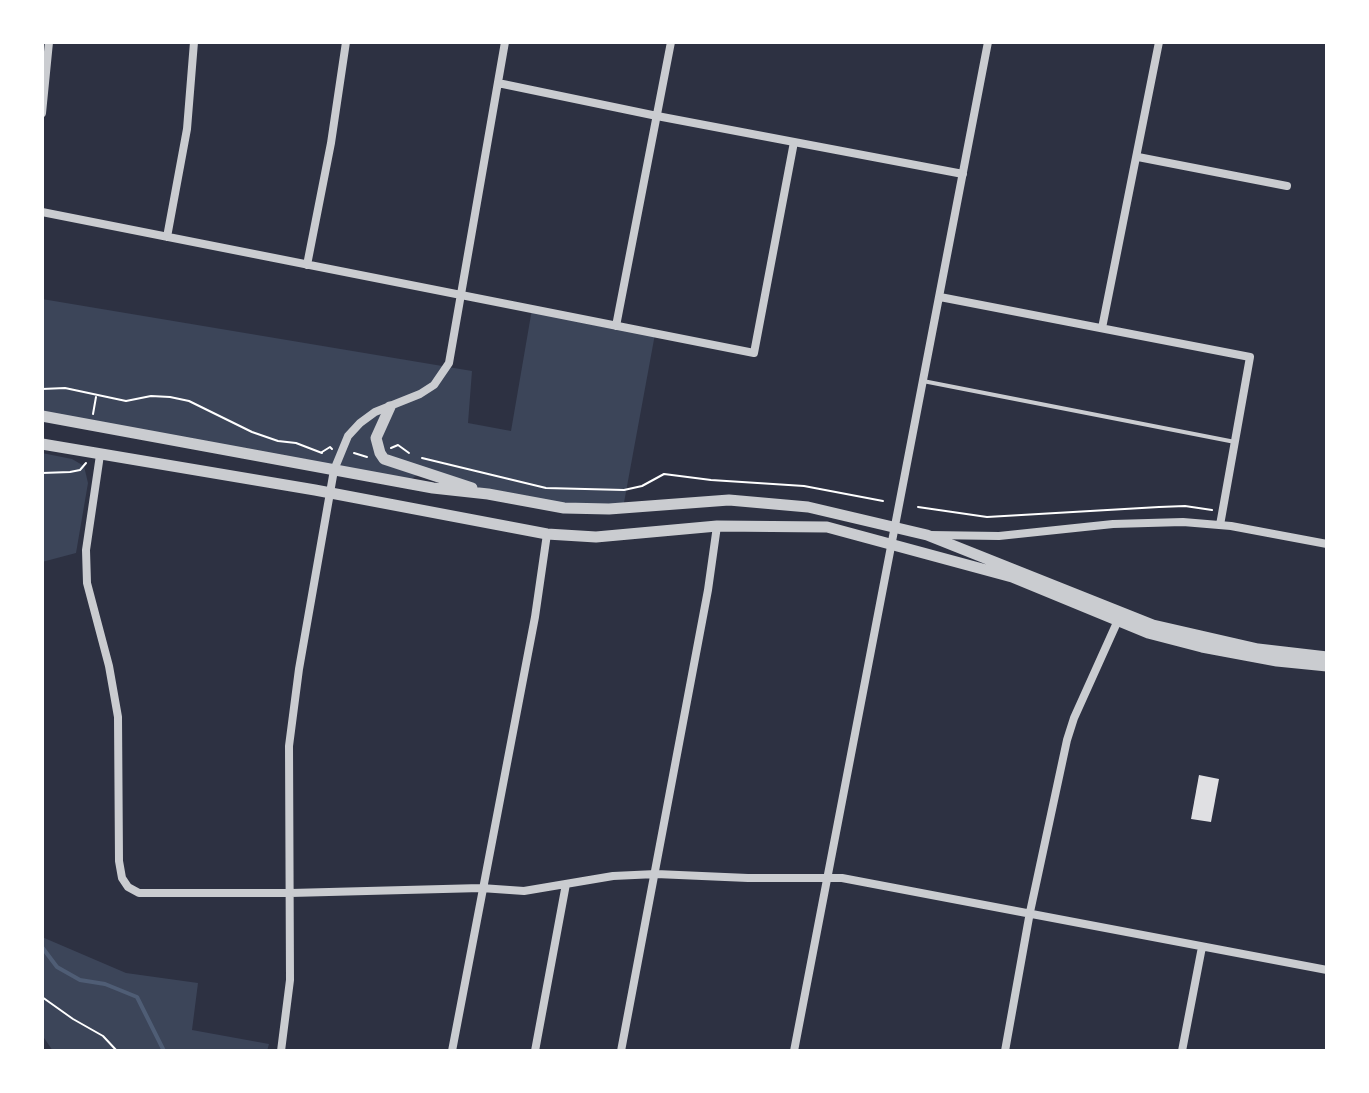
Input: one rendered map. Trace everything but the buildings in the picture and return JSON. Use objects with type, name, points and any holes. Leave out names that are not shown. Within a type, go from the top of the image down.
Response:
[{"type":"street","points":[[42,113],[49,42]]},
{"type":"street","points":[[167,237],[187,129],[194,42]]},
{"type":"street","points":[[307,265],[331,143],[346,42]]},
{"type":"street","points":[[281,1051],[290,980],[289,746],[299,669],[334,470],[348,436],[360,423],[420,394],[444,374],[453,351],[505,42]]},
{"type":"street","points":[[616,326],[671,42]]},
{"type":"street","points":[[794,1051],[988,42]]},
{"type":"street","points":[[1102,328],[1159,42]]},
{"type":"street","points":[[498,83],[963,174]]},
{"type":"street","points":[[42,212],[754,353],[794,142]]},
{"type":"street","points":[[1138,157],[1287,186]]},
{"type":"street","points":[[940,297],[1250,357],[1220,525]]},
{"type":"street","points":[[390,407],[376,438],[380,453],[395,464],[488,494]]},
{"type":"street","points":[[42,416],[433,488],[579,509],[745,501],[808,507],[927,535],[1037,578],[1148,633],[1277,661],[1327,666]]},
{"type":"street","points":[[42,444],[547,534],[596,537],[717,526],[827,527],[1012,577],[1119,618],[1258,649],[1327,657]]},
{"type":"street","points":[[100,455],[86,550],[87,583],[109,666],[118,717],[119,861],[122,878],[128,887],[139,893],[481,888],[524,891],[613,876],[656,874],[842,878],[1327,970]]},
{"type":"street","points":[[927,535],[999,536],[1155,522],[1220,525],[1327,544]]},
{"type":"street","points":[[621,1051],[708,590],[717,526]]},
{"type":"street","points":[[452,1051],[535,617],[547,534]]},
{"type":"street","points":[[1005,1051],[1030,912],[1067,740],[1119,618]]},
{"type":"street","points":[[535,1051],[566,884]]},
{"type":"street","points":[[1182,1051],[1202,947]]},
{"type":"lane","points":[[923,381],[1235,442]]},
{"type":"path","points":[[42,389],[65,388],[126,401],[151,396],[189,401],[252,432],[322,453],[330,447],[364,458],[398,445],[416,456],[546,488],[624,490],[642,486],[664,474],[804,486],[883,501]]},
{"type":"path","points":[[93,413],[96,397]]},
{"type":"path","points":[[42,473],[70,472],[80,470],[85,465]]},
{"type":"path","points":[[918,507],[987,517],[1159,507],[1207,509]]},
{"type":"path","points":[[42,997],[103,1036],[117,1051]]},
{"type":"shaded area","points":[[42,299],[472,371],[468,423],[511,431],[532,309],[655,334],[623,508],[533,503],[422,472],[405,483],[42,413]]},
{"type":"shaded area","points":[[42,453],[72,459],[84,466],[88,483],[76,553],[42,562]]},
{"type":"shaded area","points":[[42,937],[126,973],[198,983],[192,1030],[269,1044],[267,1051],[53,1051],[42,1035]]},
{"type":"waterway","points":[[42,947],[57,967],[80,980],[105,984],[137,997],[164,1051]]}]
